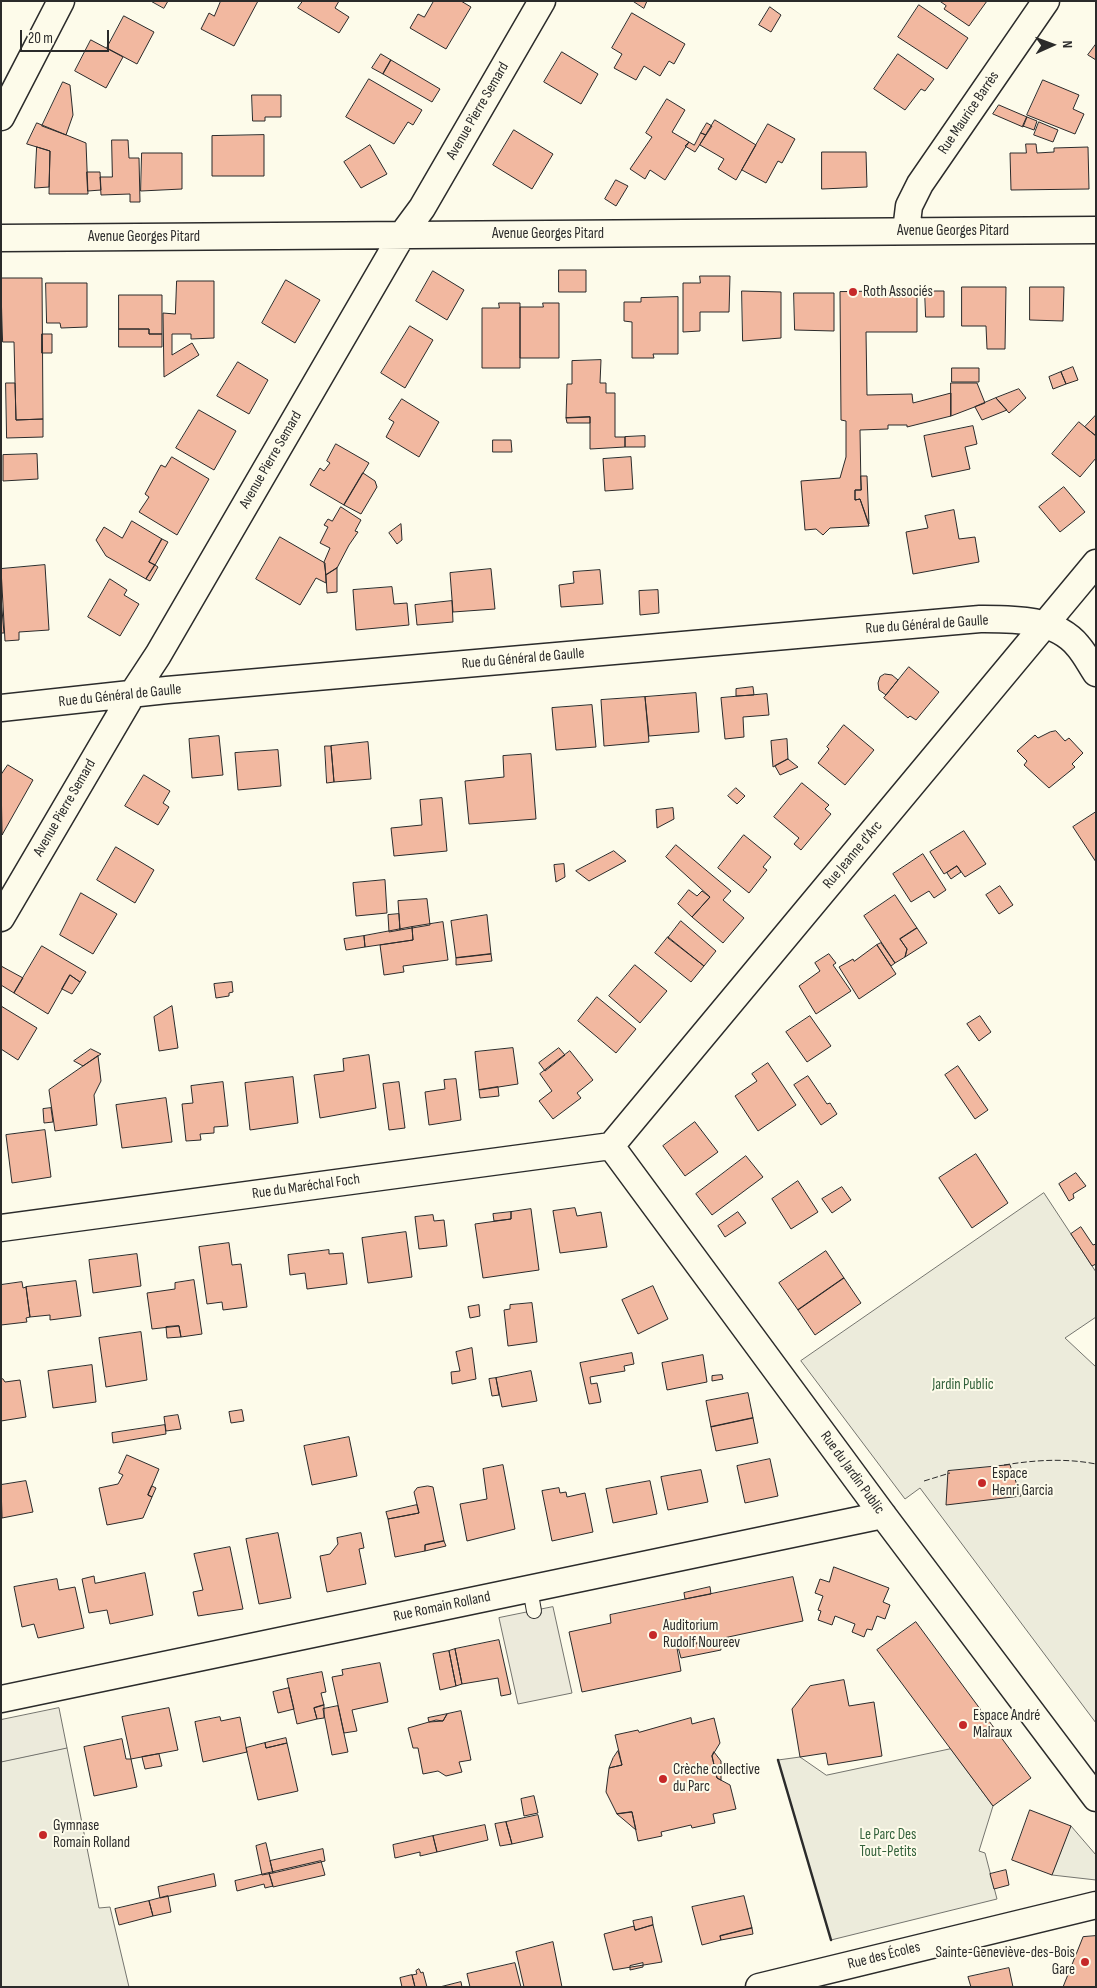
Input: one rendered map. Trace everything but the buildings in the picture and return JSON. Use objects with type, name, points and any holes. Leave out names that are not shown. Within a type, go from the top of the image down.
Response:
[{"type":"street","points":[[1,118],[61,1]]},
{"type":"street","name":"Avenue Pierre Semard","points":[[1,918],[132,694],[158,654],[402,235],[422,208],[542,1]]},
{"type":"street","name":"Rue Maurice Barrès","points":[[906,231],[909,206],[920,184],[1046,1]]},
{"type":"street","name":"Avenue Georges Pitard","points":[[1,238],[1096,230]]},
{"type":"street","name":"Rue Jeanne d'Arc","points":[[611,1146],[1096,563]]},
{"type":"street","name":"Rue du Général de Gaulle","points":[[1,708],[132,694],[970,620],[1012,619],[1045,624]]},
{"type":"street","points":[[1045,624],[1078,645],[1096,673]]},
{"type":"street","name":"Rue du Maréchal Foch","points":[[1,1228],[611,1146]]},
{"type":"street","name":"Rue du Jardin Public","points":[[611,1146],[883,1515],[1096,1798]]},
{"type":"street","name":"Rue Romain Rolland","points":[[1,1699],[532,1600],[883,1515]]},
{"type":"street","name":"Rue des Écoles","points":[[759,1987],[1096,1905]]},
{"type":"green space","name":"Jardin Public","points":[[1044,1193],[1096,1272],[1096,1317],[1065,1338],[1096,1367],[1096,1723],[920,1488],[905,1499],[801,1361]]},
{"type":"green space","name":"Gymnase Romain Rolland","points":[[67,1748],[99,1908],[110,1907],[129,1987],[1,1987],[1,1762]]},
{"type":"green space","name":"Le Parc Des Tout-Petits","points":[[951,1749],[993,1806],[979,1851],[985,1853],[997,1899],[831,1940],[778,1760],[800,1757],[826,1775]]},
{"type":"green space","points":[[1071,1826],[1096,1855],[1096,1880],[1052,1875]]},
{"type":"shaded area","points":[[553,1607],[572,1693],[518,1704],[499,1618]]},
{"type":"shaded area","points":[[59,1708],[67,1748],[1,1762],[1,1720]]},
{"type":"fence","points":[[1004,1465],[1050,1460],[1096,1464]]},
{"type":"fence","points":[[924,1481],[950,1473]]},
{"type":"wall","points":[[778,1760],[831,1940]]},
{"type":"place","name":"Roth Associés","points":[[853,292]]},
{"type":"place","name":"Espace Henri Garcia","points":[[982,1483]]},
{"type":"place","name":"Auditorium Rudolf Noureev","points":[[653,1635]]},
{"type":"place","name":"Espace André Malraux","points":[[963,1725]]},
{"type":"place","name":"Crèche collective du Parc","points":[[663,1779]]},
{"type":"place","name":"Gymnase Romain Rolland","points":[[43,1835]]},
{"type":"place","name":"Sainte-Geneviève-des-Bois Gare","points":[[1085,1962]]}]
